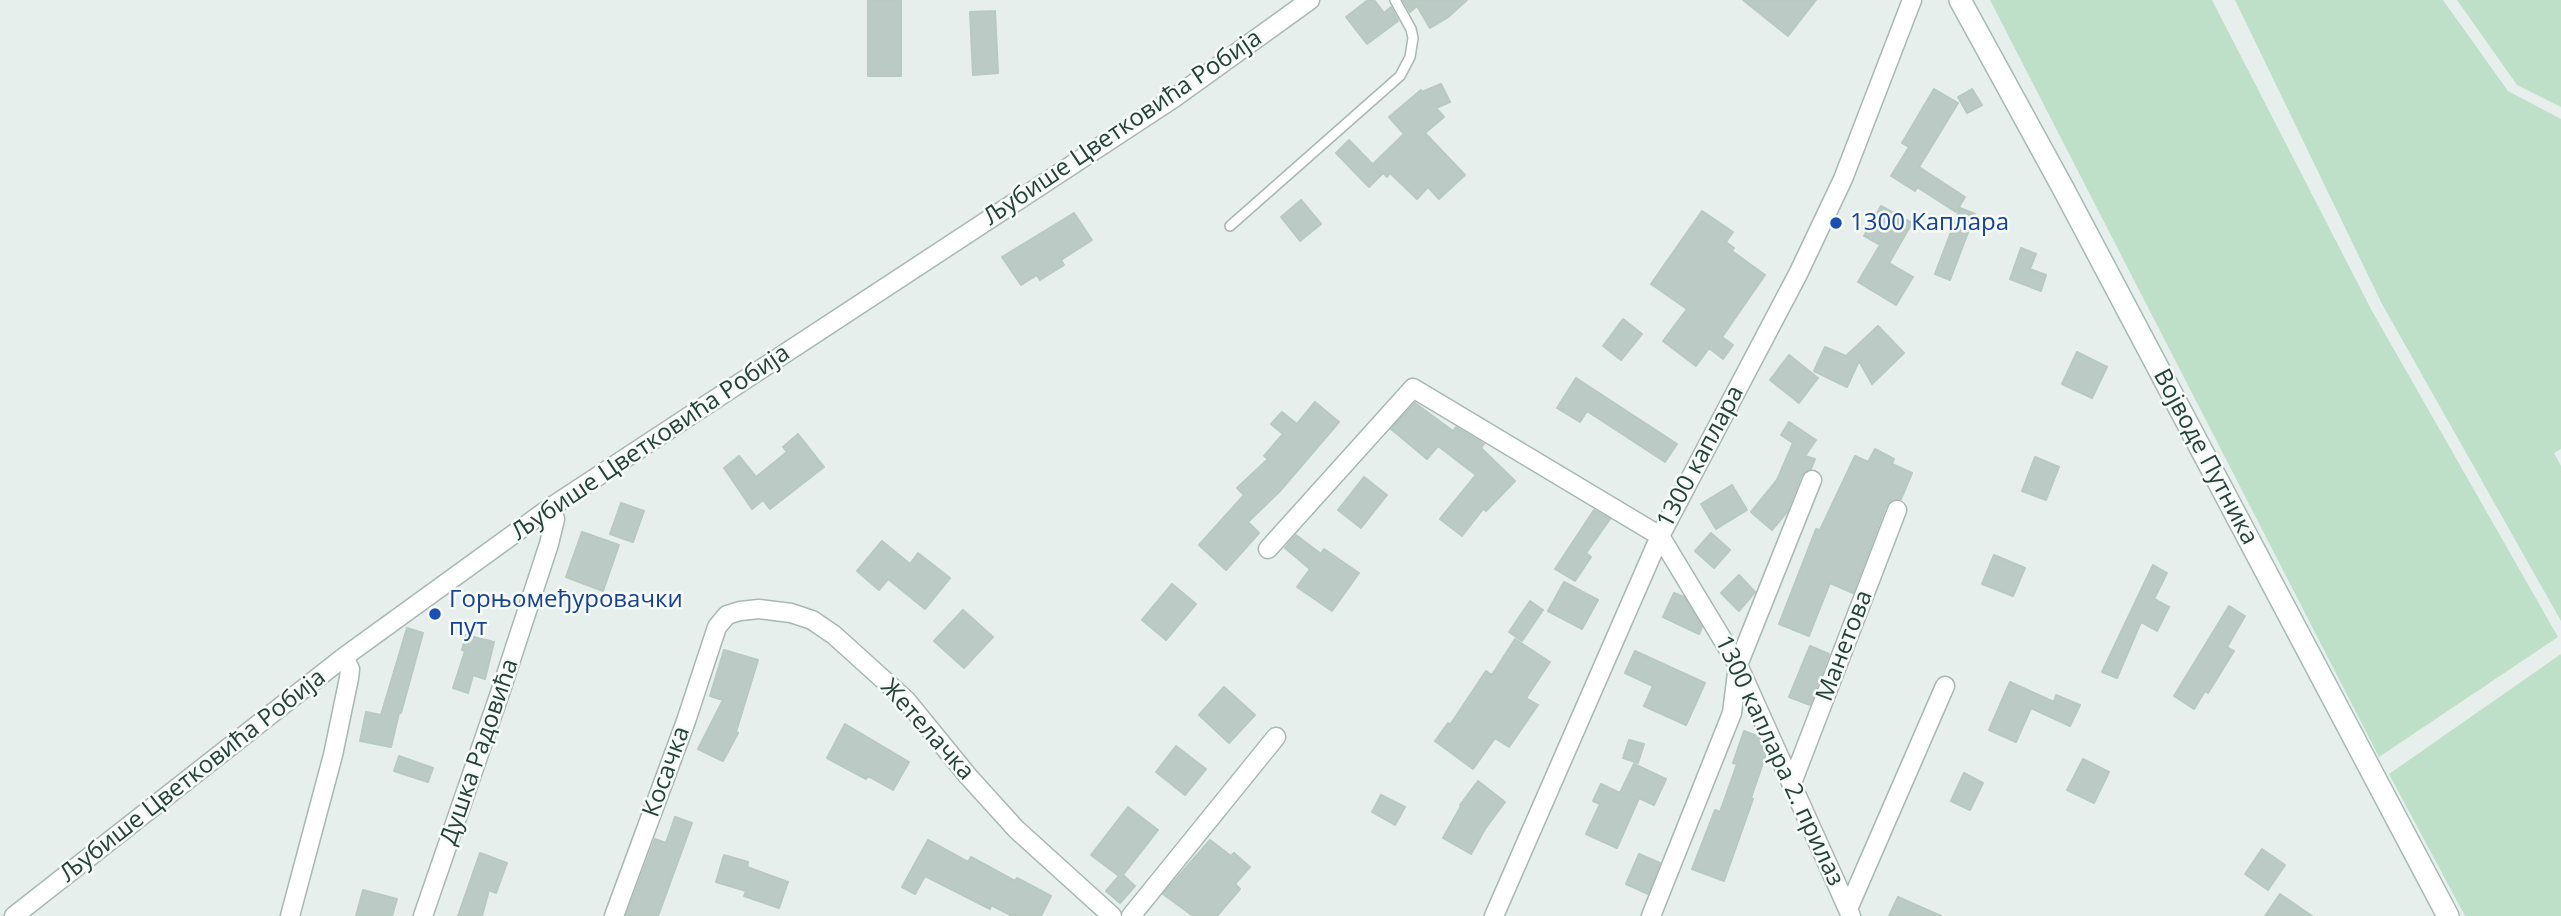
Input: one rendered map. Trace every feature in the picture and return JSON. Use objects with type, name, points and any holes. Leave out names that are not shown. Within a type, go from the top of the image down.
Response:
[{"type":"street","name":"Љубише Цветковића Робија","points":[[14,916],[344,657],[551,507],[1174,98],[1310,0]]},
{"type":"street","name":"1300 каплара","points":[[1494,916],[1660,536],[1798,274],[1857,147],[1912,0]]},
{"type":"street","name":"Војводе Путника","points":[[1960,0],[2064,190],[2448,916]]},
{"type":"street","points":[[1268,549],[1413,388],[1660,536]]},
{"type":"street","points":[[1651,916],[1732,712],[1738,665],[1812,480]]},
{"type":"street","name":"Душка Радовића","points":[[423,916],[549,544],[555,519],[551,507]]},
{"type":"street","name":"Манетова","points":[[1792,783],[1898,510]]},
{"type":"street","name":"1300 каплара 2. прилаз","points":[[1660,536],[1738,665],[1850,913]]},
{"type":"street","name":"Жетелачка","points":[[717,627],[727,615],[760,609],[791,613],[812,620],[834,635],[906,700],[968,776],[1016,829],[1112,916]]},
{"type":"street","name":"Косачка","points":[[614,916],[686,721],[717,627]]},
{"type":"street","points":[[290,916],[339,729],[350,669],[344,657]]},
{"type":"street","points":[[1850,913],[1945,686]]},
{"type":"street","points":[[1131,916],[1276,737]]},
{"type":"lane","points":[[1230,226],[1400,76],[1410,57],[1413,38],[1395,0]]},
{"type":"green space","points":[[1990,0],[2212,0],[2372,311],[2558,637],[2379,757]]},
{"type":"green space","points":[[2235,0],[2443,0],[2508,91],[2561,119],[2561,449],[2554,453],[2561,466],[2561,621],[2382,304]]},
{"type":"green space","points":[[2457,0],[2561,0],[2561,107],[2517,85]]},
{"type":"green space","points":[[2561,654],[2561,916],[2465,916],[2389,774]]},
{"type":"building","points":[[868,0],[901,0],[901,76],[868,76]]},
{"type":"building","points":[[1368,0],[1374,0],[1384,13],[1391,7],[1398,21],[1367,44],[1346,17]]},
{"type":"building","points":[[1403,0],[1467,0],[1447,18],[1430,28],[1417,6],[1410,12]]},
{"type":"building","points":[[1743,0],[1816,0],[1788,36]]},
{"type":"building","points":[[995,11],[998,73],[973,75],[970,12]]},
{"type":"building","points":[[1441,84],[1450,102],[1436,108],[1444,117],[1425,133],[1465,175],[1439,199],[1428,187],[1417,199],[1390,173],[1387,177],[1374,163],[1404,134],[1389,117],[1421,90],[1422,92]]},
{"type":"building","points":[[1934,89],[1958,103],[1919,167],[1965,197],[1956,212],[1917,187],[1915,191],[1891,176],[1909,147],[1902,143]]},
{"type":"building","points":[[1972,89],[1982,105],[1967,113],[1958,97]]},
{"type":"building","points":[[1349,140],[1382,174],[1369,187],[1336,153]]},
{"type":"building","points":[[1301,200],[1321,224],[1300,241],[1281,217]]},
{"type":"building","points":[[1881,206],[1912,223],[1889,263],[1913,277],[1896,305],[1858,282],[1880,245],[1864,236]]},
{"type":"building","points":[[1960,208],[1975,214],[1950,280],[1935,274]]},
{"type":"building","points":[[1702,211],[1733,232],[1726,242],[1734,248],[1732,251],[1765,275],[1722,337],[1733,345],[1723,359],[1709,348],[1696,366],[1663,341],[1687,309],[1651,284]]},
{"type":"building","points":[[1074,213],[1092,240],[1061,260],[1064,265],[1040,280],[1037,275],[1021,285],[1002,257]]},
{"type":"building","points":[[2021,248],[2036,254],[2030,269],[2046,275],[2041,291],[2010,279]]},
{"type":"building","points":[[1623,319],[1642,334],[1621,360],[1603,346]]},
{"type":"building","points":[[1878,326],[1904,353],[1872,384],[1859,361],[1847,387],[1814,371],[1825,347],[1846,356]]},
{"type":"building","points":[[2077,352],[2107,367],[2092,398],[2062,384]]},
{"type":"building","points":[[1789,355],[1818,378],[1799,403],[1770,380]]},
{"type":"building","points":[[1576,378],[1677,444],[1665,462],[1587,411],[1580,422],[1557,408]]},
{"type":"building","points":[[1315,402],[1339,422],[1280,491],[1248,522],[1259,533],[1226,570],[1199,545],[1244,495],[1237,488],[1268,459],[1264,456],[1283,434],[1271,424],[1282,412],[1297,424]]},
{"type":"building","points":[[1415,403],[1453,431],[1456,427],[1484,444],[1481,448],[1515,481],[1486,511],[1483,509],[1462,536],[1440,519],[1476,475],[1438,446],[1427,459],[1391,429]]},
{"type":"building","points":[[1789,422],[1816,440],[1805,456],[1815,459],[1811,469],[1801,476],[1787,512],[1772,530],[1751,512],[1777,480],[1793,443],[1781,435]]},
{"type":"building","points":[[798,434],[824,467],[770,509],[763,500],[752,509],[724,468],[739,456],[756,477],[787,452],[783,447]]},
{"type":"building","points":[[1875,449],[1894,459],[1892,464],[1912,473],[1901,499],[1890,501],[1886,506],[1853,593],[1830,583],[1809,636],[1779,624],[1816,529],[1820,530],[1855,456],[1868,462]]},
{"type":"building","points":[[2035,457],[2059,467],[2046,500],[2022,491]]},
{"type":"building","points":[[1364,477],[1387,495],[1361,528],[1338,510]]},
{"type":"building","points":[[1732,485],[1747,510],[1716,529],[1701,504]]},
{"type":"building","points":[[621,503],[644,511],[633,542],[610,534]]},
{"type":"building","points":[[1594,510],[1610,519],[1586,553],[1591,557],[1575,581],[1555,569]]},
{"type":"building","points":[[582,532],[619,545],[603,591],[566,577]]},
{"type":"building","points":[[1711,533],[1730,550],[1714,568],[1695,551]]},
{"type":"building","points":[[1296,535],[1321,554],[1324,549],[1359,573],[1332,611],[1297,587],[1310,569],[1285,548]]},
{"type":"building","points":[[882,541],[910,564],[918,553],[950,578],[925,609],[888,579],[879,590],[857,571]]},
{"type":"building","points":[[1994,555],[2025,568],[2013,596],[1982,584]]},
{"type":"building","points":[[2153,565],[2167,573],[2154,599],[2169,607],[2157,631],[2141,622],[2117,678],[2102,672]]},
{"type":"building","points":[[1739,575],[1755,592],[1739,611],[1721,593]]},
{"type":"building","points":[[1564,582],[1598,600],[1582,629],[1548,611]]},
{"type":"building","points":[[1172,584],[1196,604],[1166,640],[1142,620]]},
{"type":"building","points":[[1674,593],[1684,597],[1702,627],[1699,634],[1663,617]]},
{"type":"building","points":[[1530,601],[1543,610],[1522,641],[1509,632]]},
{"type":"building","points":[[2229,606],[2245,616],[2227,647],[2234,651],[2208,693],[2205,691],[2194,709],[2174,696]]},
{"type":"building","points":[[963,610],[993,637],[964,668],[934,641]]},
{"type":"building","points":[[407,628],[423,633],[391,747],[360,741],[366,712],[381,715]]},
{"type":"building","points":[[466,635],[494,642],[485,679],[473,675],[468,693],[453,688],[465,651],[462,650]]},
{"type":"building","points":[[1515,639],[1550,662],[1526,698],[1538,705],[1509,747],[1495,738],[1473,769],[1435,741],[1448,723],[1450,725],[1486,671],[1492,675]]},
{"type":"building","points":[[1810,646],[1829,654],[1810,705],[1789,697]]},
{"type":"building","points":[[724,650],[758,660],[736,732],[738,733],[723,761],[698,749],[723,700],[710,696]]},
{"type":"building","points":[[1635,651],[1705,683],[1686,725],[1644,706],[1653,686],[1625,673]]},
{"type":"building","points":[[2010,682],[2054,702],[2056,695],[2080,705],[2070,726],[2031,708],[2016,742],[1989,730]]},
{"type":"building","points":[[1224,687],[1255,715],[1229,743],[1199,715]]},
{"type":"building","points":[[845,724],[909,762],[893,790],[827,758]]},
{"type":"building","points":[[1744,731],[1757,736],[1766,754],[1724,881],[1692,869],[1715,810],[1720,812],[1737,764],[1733,763]]},
{"type":"building","points":[[1629,740],[1644,744],[1638,763],[1623,758]]},
{"type":"building","points":[[1176,746],[1206,769],[1185,795],[1156,772]]},
{"type":"building","points":[[399,756],[433,768],[428,782],[394,771]]},
{"type":"building","points":[[2083,759],[2109,772],[2094,803],[2067,790]]},
{"type":"building","points":[[1634,764],[1666,779],[1654,805],[1639,798],[1617,848],[1586,834],[1600,804],[1593,801],[1601,784],[1620,793]]},
{"type":"building","points":[[1964,773],[1983,783],[1970,810],[1951,801]]},
{"type":"building","points":[[1478,781],[1505,802],[1471,854],[1443,838],[1460,805]]},
{"type":"building","points":[[1381,795],[1405,807],[1395,825],[1372,812]]},
{"type":"building","points":[[1128,807],[1158,830],[1123,875],[1135,886],[1120,903],[1106,891],[1119,876],[1091,855]]},
{"type":"building","points":[[675,817],[692,823],[658,916],[626,916],[655,839],[666,843]]},
{"type":"building","points":[[928,840],[968,862],[971,857],[1015,881],[1017,878],[1051,896],[1041,916],[1012,916],[991,905],[990,909],[925,876],[915,894],[902,887]]},
{"type":"building","points":[[1210,840],[1231,856],[1234,853],[1250,867],[1235,884],[1240,889],[1217,916],[1193,916],[1163,894]]},
{"type":"building","points":[[2262,849],[2285,865],[2268,890],[2245,874]]},
{"type":"building","points":[[480,853],[507,863],[496,893],[489,890],[482,916],[458,916]]},
{"type":"building","points":[[1639,854],[1660,863],[1648,894],[1626,884]]},
{"type":"building","points":[[724,855],[748,862],[747,867],[788,882],[779,908],[744,896],[746,891],[716,882]]},
{"type":"building","points":[[363,890],[397,899],[392,916],[356,916]]},
{"type":"building","points":[[2280,894],[2312,916],[2265,916]]},
{"type":"building","points":[[1898,897],[1941,916],[1889,916]]},
{"type":"place","name":"1300 Каплара","points":[[1836,223]]},
{"type":"place","name":"Горњомеђуровачки пут","points":[[435,614]]}]
